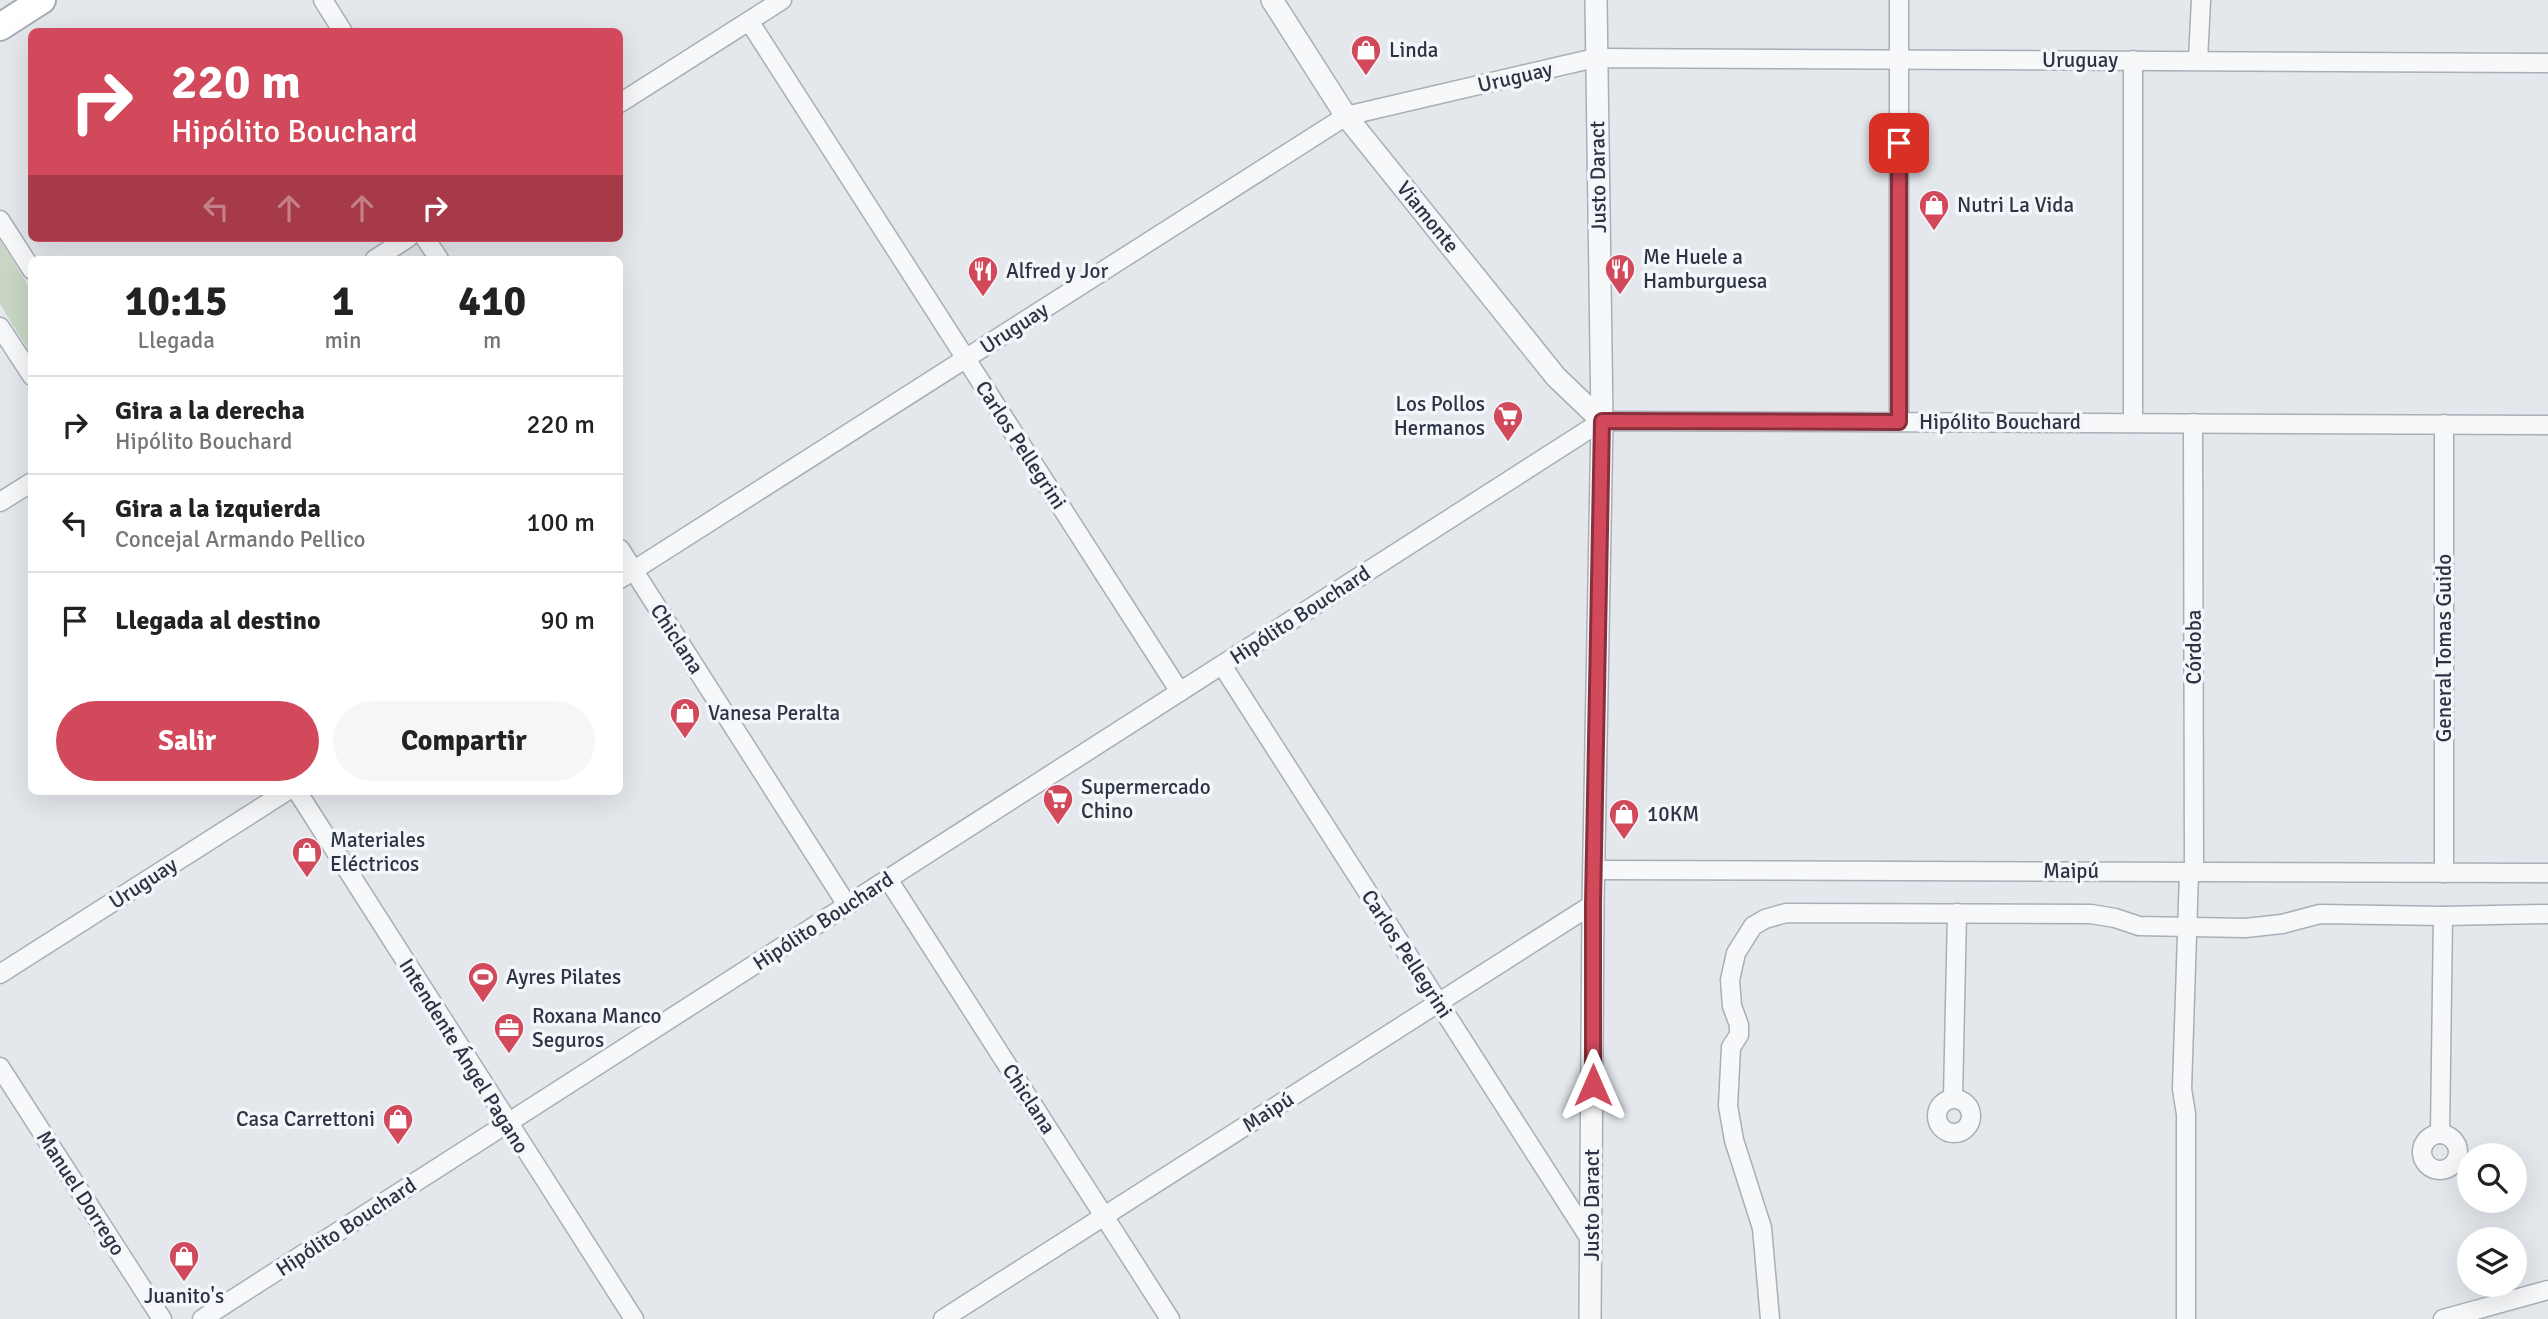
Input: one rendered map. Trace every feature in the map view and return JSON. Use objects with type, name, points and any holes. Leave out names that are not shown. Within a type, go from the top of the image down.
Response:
[{"type":"main road","points":[[0,27],[42,0]]},
{"type":"street","points":[[323,0],[340,28]]},
{"type":"street","points":[[623,101],[782,0]]},
{"type":"street","name":"Viamonte","points":[[1272,0],[1346,116],[1556,377],[1602,421]]},
{"type":"street","name":"Justo Daract","points":[[1590,1319],[1593,1243],[1593,904],[1602,421],[1596,0]]},
{"type":"street","points":[[1899,0],[1899,422]]},
{"type":"street","points":[[2198,60],[2201,0]]},
{"type":"street","name":"Carlos Pellegrini","points":[[749,21],[1180,692]]},
{"type":"street","name":"Uruguay","points":[[626,575],[1346,116],[1595,58],[2548,63]]},
{"type":"street","points":[[2133,60],[2133,423]]},
{"type":"street","points":[[0,220],[28,264]]},
{"type":"street","points":[[380,256],[402,242]]},
{"type":"street","points":[[0,327],[28,370]]},
{"type":"street","name":"Hipólito Bouchard","points":[[202,1319],[1602,421],[2548,425]]},
{"type":"street","name":"Córdoba","points":[[2186,1319],[2186,1114],[2182,1090],[2191,872],[2193,423]]},
{"type":"street","name":"General Tomas Guido","points":[[2444,424],[2444,873]]},
{"type":"street","points":[[0,502],[28,484]]},
{"type":"street","name":"Chiclana","points":[[626,575],[848,905]]},
{"type":"street","name":"Carlos Pellegrini","points":[[1222,665],[1593,1243]]},
{"type":"street","name":"Uruguay","points":[[0,974],[281,795]]},
{"type":"street","name":"Intendente Ángel Pagano","points":[[300,795],[507,1124],[634,1319]]},
{"type":"street","name":"Maipú","points":[[1594,870],[2548,873]]},
{"type":"street","name":"Chiclana","points":[[888,879],[1170,1319]]},
{"type":"street","name":"Maipú","points":[[943,1319],[1593,904]]},
{"type":"street","points":[[1770,1319],[1762,1228],[1734,1140],[1728,1106],[1731,1047],[1739,1035],[1739,1025],[1732,1006],[1730,980],[1736,953],[1753,926],[1765,919],[1786,913],[2091,914],[2139,926],[2245,928],[2282,924],[2320,914],[2548,914]]},
{"type":"street","points":[[1953,1098],[1957,913]]},
{"type":"street","points":[[2441,1134],[2443,916]]},
{"type":"street","name":"Manuel Dorrego","points":[[0,1066],[162,1319]]},
{"type":"street","points":[[2443,1319],[2548,1290]]},
{"type":"green space","points":[[0,240],[28,285],[28,349],[0,304]]},
{"type":"place","name":"Linda","points":[[1366,77]]},
{"type":"place","name":"Nutri La Vida","points":[[1934,232]]},
{"type":"place","name":"Me Huele a Hamburguesa","points":[[1620,296]]},
{"type":"place","name":"Alfred y Jor","points":[[983,298]]},
{"type":"place","name":"Los Pollos Hermanos","points":[[1508,443]]},
{"type":"place","name":"Vanesa Peralta","points":[[685,740]]},
{"type":"place","name":"Supermercado Chino","points":[[1058,826]]},
{"type":"place","name":"10KM","points":[[1624,841]]},
{"type":"place","name":"Materiales Eléctricos","points":[[307,879]]},
{"type":"place","name":"Ayres Pilates","points":[[483,1004]]},
{"type":"place","name":"Roxana Manco Seguros","points":[[509,1055]]},
{"type":"place","name":"Casa Carrettoni","points":[[398,1146]]},
{"type":"place","name":"Juanito's","points":[[184,1283]]},
{"type":"route","points":[[1593,1085],[1593,904],[1602,421],[1899,422],[1899,143]]}]
